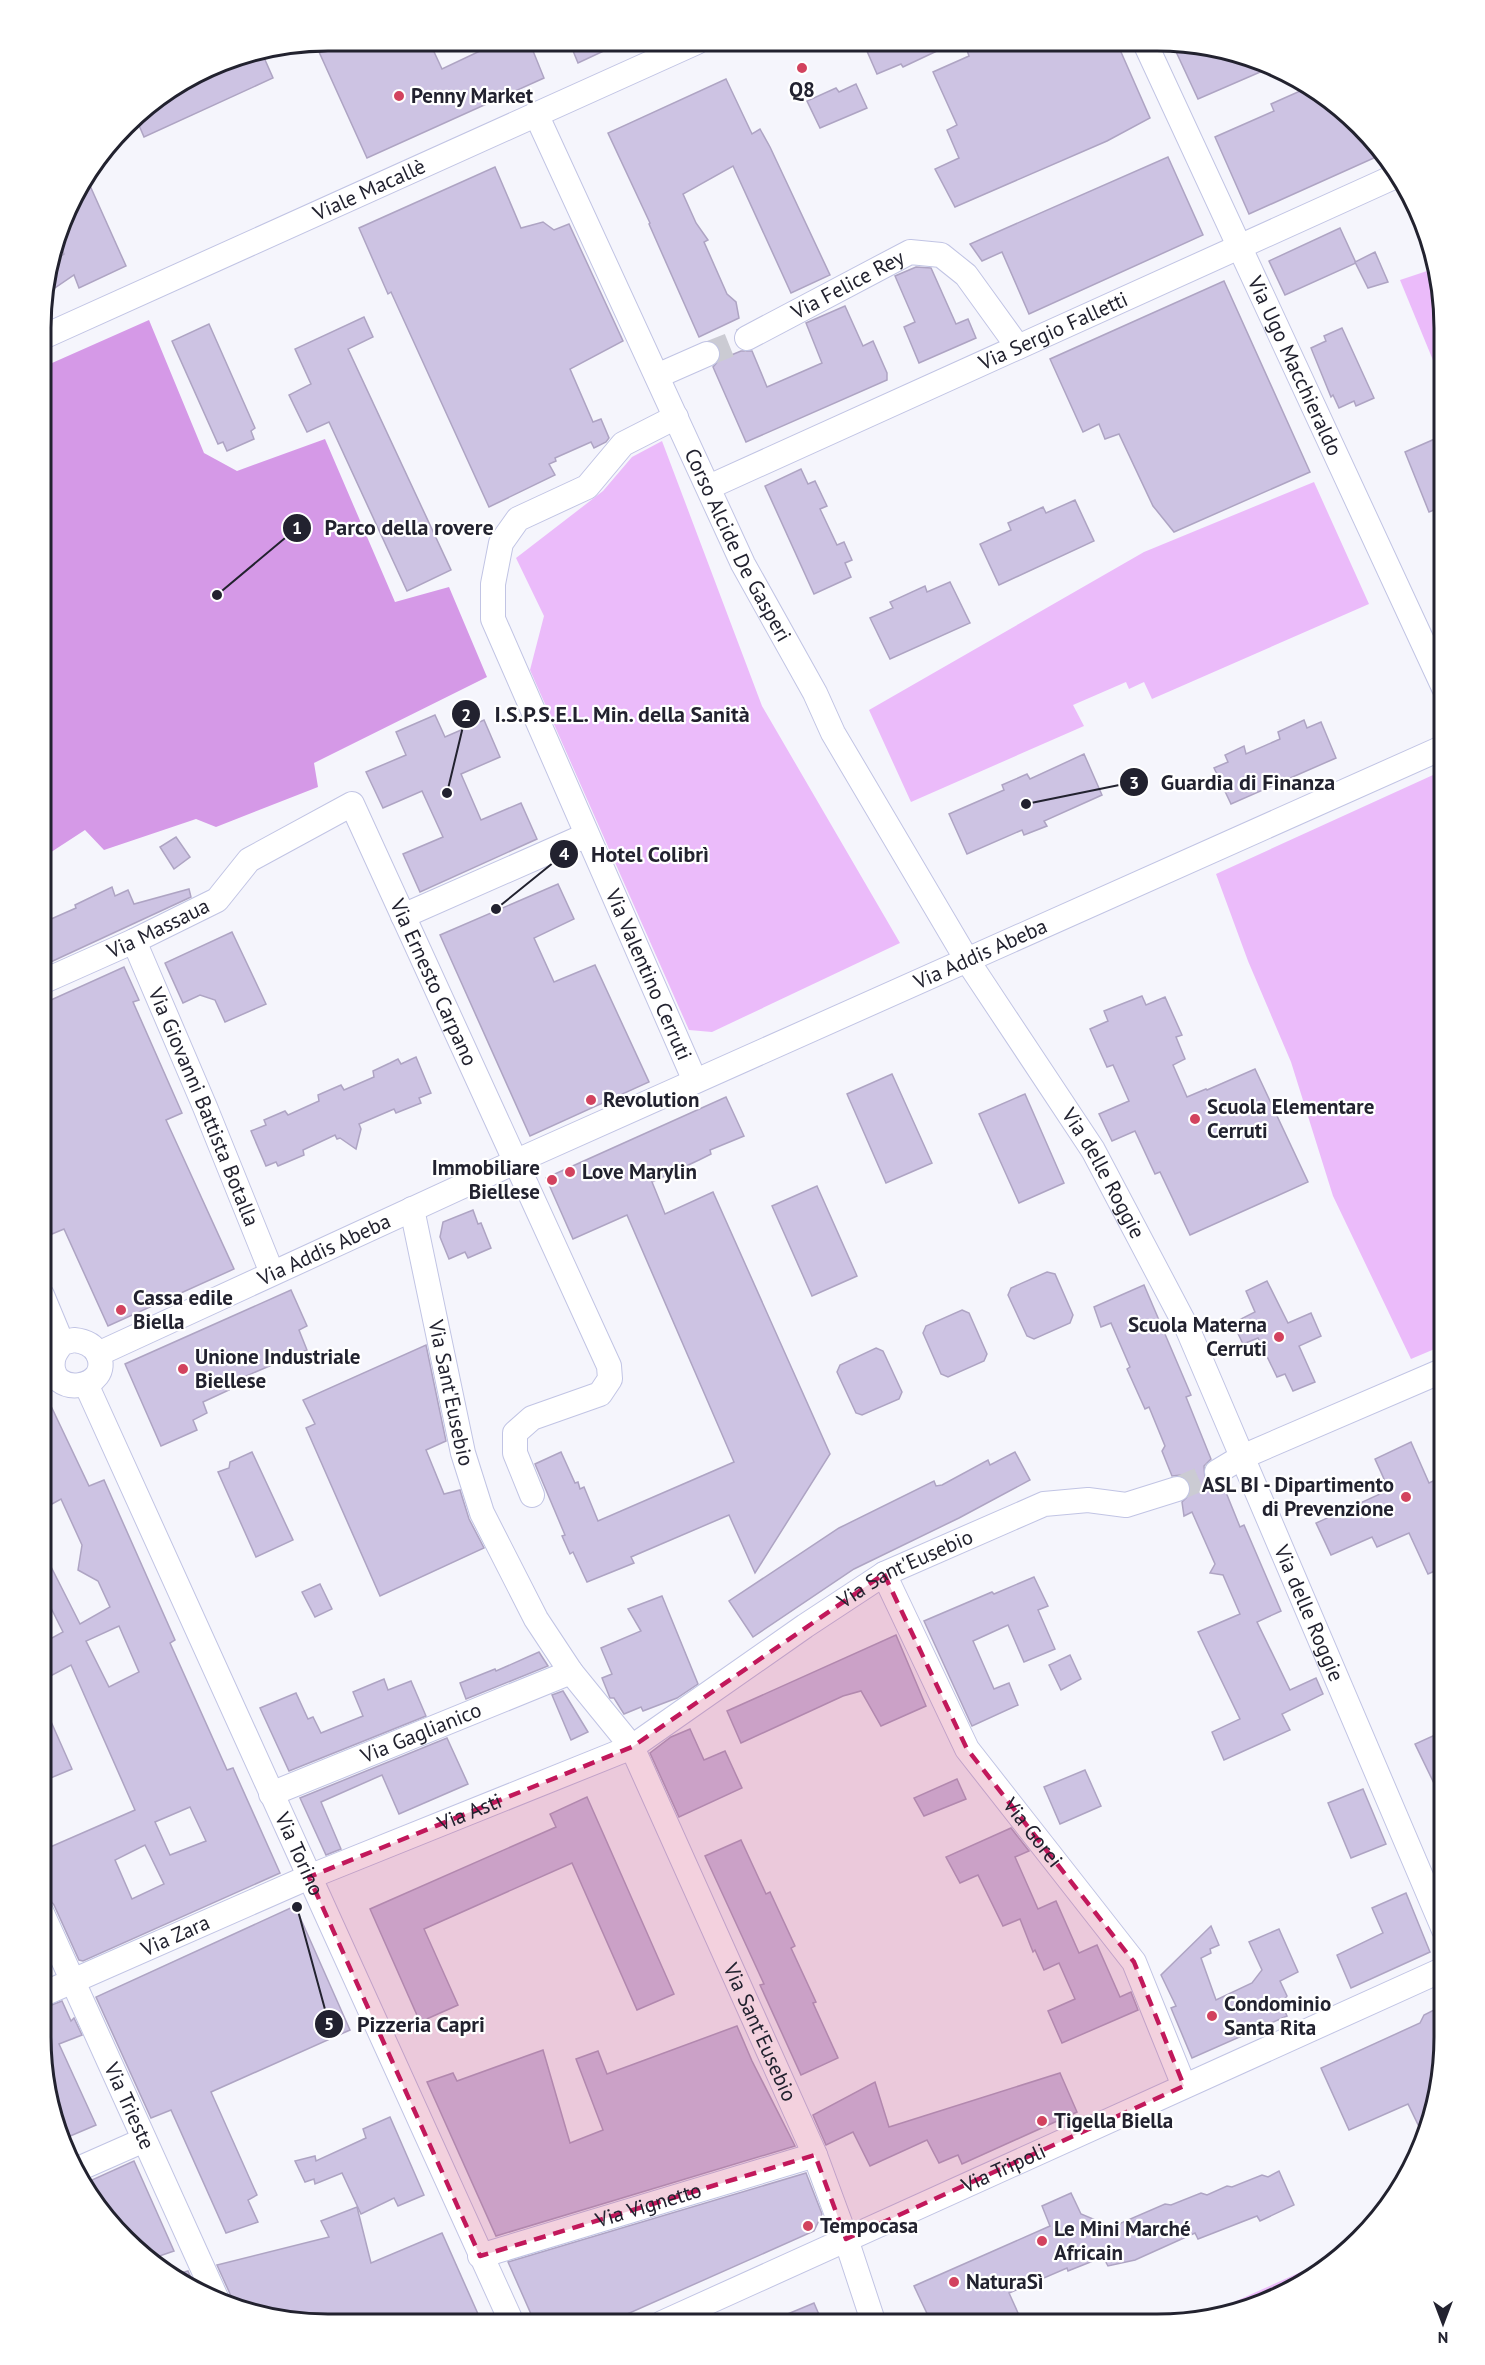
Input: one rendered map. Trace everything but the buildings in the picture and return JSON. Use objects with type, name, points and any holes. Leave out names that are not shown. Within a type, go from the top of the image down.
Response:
[{"type":"street","name":"Viale Macallè","points":[[51,333],[672,51]]},
{"type":"street","name":"Via Ugo Macchieraldo","points":[[1149,51],[1434,667]]},
{"type":"street","name":"Corso Alcide De Gasperi","points":[[536,114],[743,564],[815,693],[833,734],[967,960]]},
{"type":"street","name":"Via Sergio Falletti","points":[[708,487],[1390,179]]},
{"type":"street","name":"Via Felice Rey","points":[[747,338],[910,252],[941,255],[966,275],[1018,347]]},
{"type":"street","points":[[657,376],[707,354]]},
{"type":"street","name":"Via Valentino Cerruti","points":[[676,417],[623,444],[587,487],[518,519],[501,543],[493,584],[493,619],[695,1081]]},
{"type":"street","name":"Via Addis Abeba","points":[[98,1354],[517,1161],[1434,751]]},
{"type":"street","name":"Via Ernesto Carpano","points":[[352,804],[517,1161]]},
{"type":"street","name":"Via Massaua","points":[[51,978],[134,941],[217,900],[249,860],[352,804]]},
{"type":"street","points":[[403,916],[587,835]]},
{"type":"street","name":"Via Giovanni Battista Botalla","points":[[134,941],[205,1107],[272,1273]]},
{"type":"street","name":"Via delle Roggie","points":[[967,960],[1093,1150],[1188,1330],[1434,1907]]},
{"type":"street","points":[[517,1161],[609,1366],[610,1379],[600,1394],[532,1418],[515,1433],[515,1453],[532,1495]]},
{"type":"street","name":"Via Sant'Eusebio","points":[[412,1209],[463,1453],[482,1513],[536,1618],[571,1672],[632,1747],[815,2155],[871,2314]]},
{"type":"street","points":[[51,1317],[62,1343]]},
{"type":"street","points":[[51,1378],[69,1385],[86,1384],[96,1375],[100,1361],[98,1354],[89,1343],[82,1341],[62,1343]]},
{"type":"street","points":[[51,1368],[62,1343]]},
{"type":"street","points":[[1217,1472],[1242,1457],[1434,1374]]},
{"type":"street","name":"Via Torino","points":[[86,1384],[508,2314]]},
{"type":"street","name":"Via Sant'Eusebio","points":[[632,1747],[805,1626],[884,1574],[1044,1504],[1088,1500],[1126,1504],[1177,1489]]},
{"type":"street","name":"Via Gorei","points":[[884,1574],[967,1749],[1134,1962],[1184,2086]]},
{"type":"street","name":"Via Gaglianico","points":[[271,1794],[571,1672]]},
{"type":"street","name":"Via Asti","points":[[309,1876],[632,1747]]},
{"type":"street","name":"Via Zara","points":[[51,1990],[309,1876]]},
{"type":"street","name":"Via Trieste","points":[[51,1933],[212,2288]]},
{"type":"street","name":"Via Tripoli","points":[[682,2314],[1434,1974]]},
{"type":"street","points":[[83,2167],[144,2140]]},
{"type":"street","name":"Via Vignetto","points":[[480,2256],[815,2155]]},
{"type":"highlighted area","points":[[884,1574],[967,1749],[1134,1962],[1184,2086],[846,2239],[815,2155],[480,2256],[309,1877],[632,1747]]},
{"type":"shaded area","points":[[1428,271],[1432,291],[1434,363],[1400,280]]},
{"type":"shaded area","points":[[149,320],[204,453],[237,471],[325,439],[395,602],[449,587],[487,677],[314,763],[318,787],[216,827],[196,819],[104,850],[85,830],[51,852],[51,363]]},
{"type":"shaded area","points":[[662,441],[762,706],[900,943],[712,1032],[689,1030],[530,670],[544,616],[516,558],[603,491],[632,457]]},
{"type":"shaded area","points":[[1314,482],[1369,604],[1152,699],[1144,682],[1129,689],[1126,682],[1073,705],[1084,726],[911,802],[869,710],[1144,552]]},
{"type":"shaded area","points":[[1434,775],[1434,1349],[1411,1359],[1333,1196],[1291,1062],[1248,961],[1216,874]]},
{"type":"shaded area","points":[[1309,2268],[1263,2293],[1226,2306]]},
{"type":"tunnel","points":[[707,354],[747,338]]},
{"type":"tunnel","points":[[1177,1489],[1217,1472]]},
{"type":"place","name":"Q8","points":[[802,68]]},
{"type":"place","name":"Penny Market","points":[[399,96]]},
{"type":"place","name":"Parco della rovere","points":[[217,595]]},
{"type":"place","name":"I.S.P.S.E.L. Min. della Sanità","points":[[447,793]]},
{"type":"place","name":"Guardia di Finanza","points":[[1026,804]]},
{"type":"place","name":"Hotel Colibrì","points":[[496,909]]},
{"type":"place","name":"Revolution","points":[[591,1100]]},
{"type":"place","name":"Scuola Elementare Cerruti","points":[[1195,1119]]},
{"type":"place","name":"Love Marylin","points":[[570,1172]]},
{"type":"place","name":"Immobiliare Biellese","points":[[552,1180]]},
{"type":"place","name":"Cassa edile Biella","points":[[121,1310]]},
{"type":"place","name":"Scuola Materna Cerruti","points":[[1279,1337]]},
{"type":"place","name":"Unione Industriale Biellese","points":[[183,1369]]},
{"type":"place","name":"ASL BI - Dipartimento di Prevenzione","points":[[1406,1497]]},
{"type":"place","name":"Pizzeria Capri","points":[[297,1907]]},
{"type":"place","name":"Condominio Santa Rita","points":[[1212,2016]]},
{"type":"place","name":"Tigella Biella","points":[[1042,2121]]},
{"type":"place","name":"Tempocasa","points":[[808,2226]]},
{"type":"place","name":"Le Mini Marché Africain","points":[[1042,2241]]},
{"type":"place","name":"NaturaSì","points":[[954,2282]]}]
